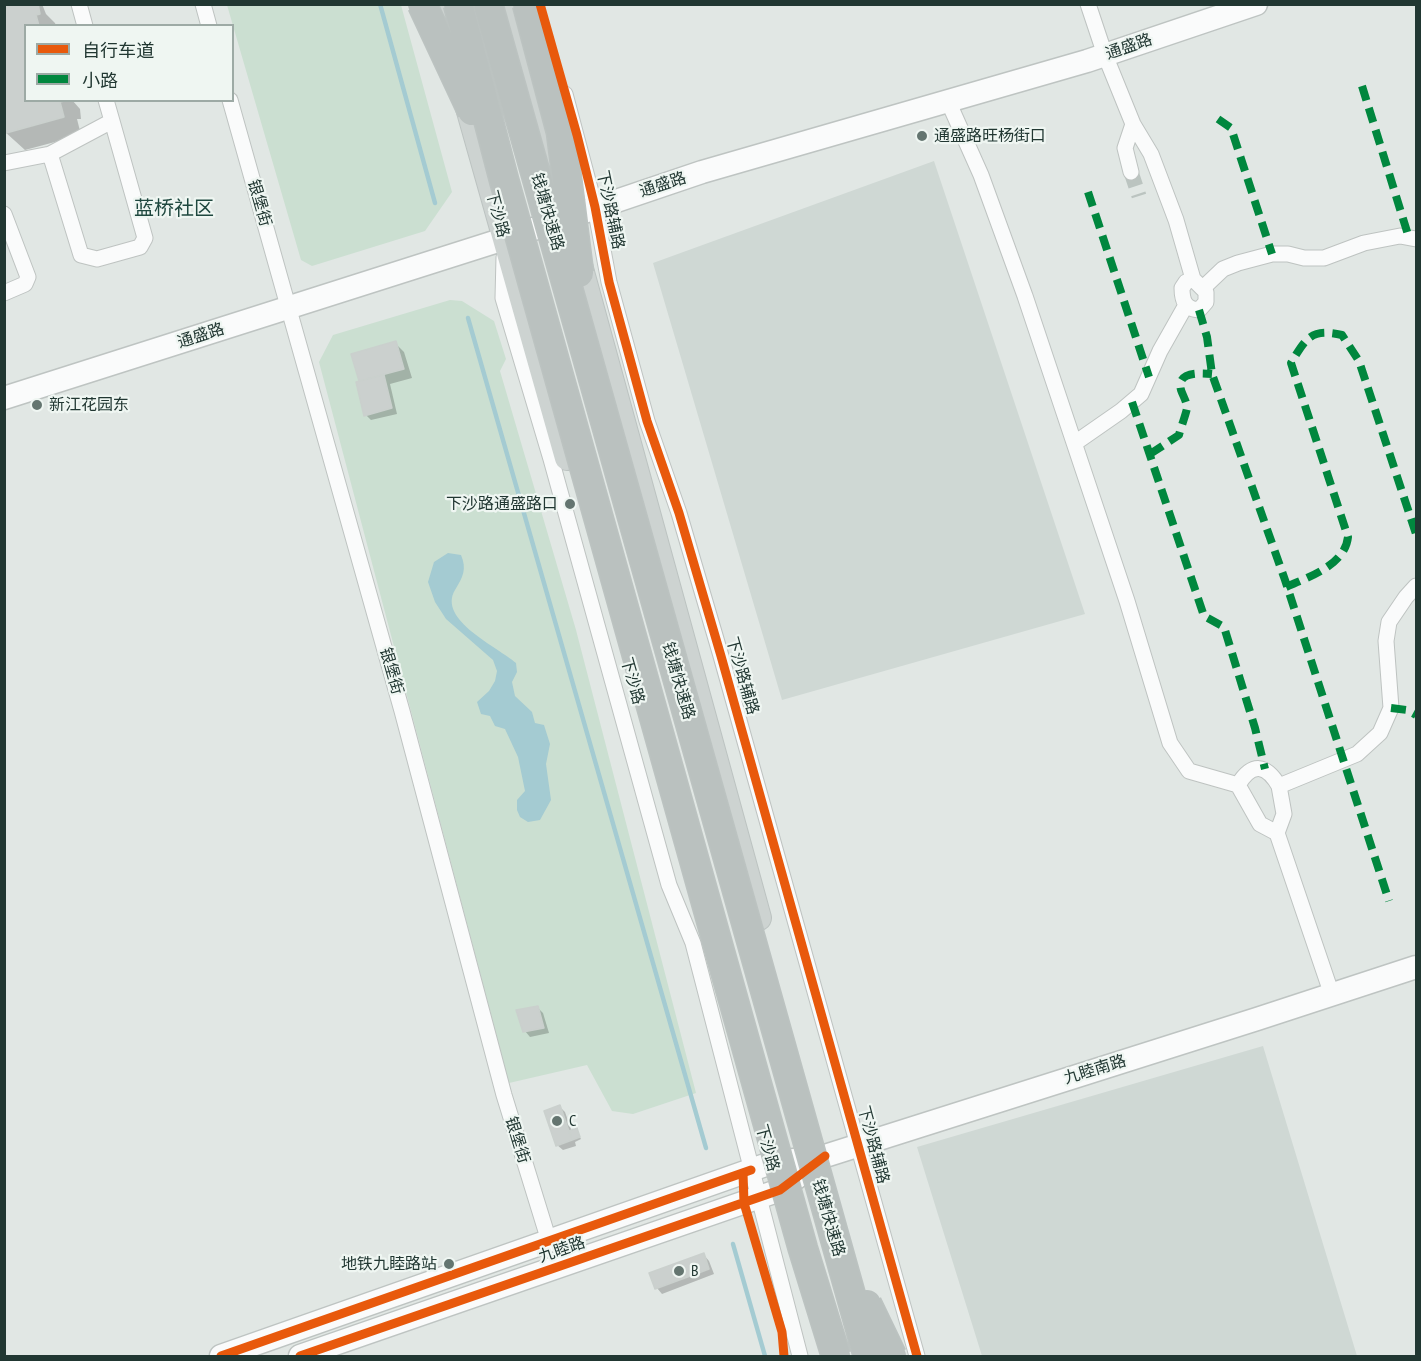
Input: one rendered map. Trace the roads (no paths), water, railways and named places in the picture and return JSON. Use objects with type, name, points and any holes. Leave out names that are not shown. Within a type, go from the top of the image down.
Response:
[{"type":"highway","points":[[422,4],[504,180]]},
{"type":"highway","name":"钱塘快速路","points":[[458,4],[504,180],[803,1249],[836,1356]]},
{"type":"highway","name":"钱塘快速路","points":[[488,4],[868,1356]]},
{"type":"highway","points":[[527,4],[561,132],[591,368]]},
{"type":"highway","points":[[793,1094],[814,1137],[861,1291],[892,1356]]},
{"type":"highway","points":[[803,1249],[825,1356]]},
{"type":"main road","name":"下沙路","points":[[440,4],[769,1194],[830,1356]]},
{"type":"main road","points":[[508,4],[882,1356]]},
{"type":"street","points":[[79,4],[84,24]]},
{"type":"street","points":[[203,4],[208,24]]},
{"type":"street","points":[[415,4],[468,109]]},
{"type":"street","name":"下沙路辅路","points":[[540,4],[577,135],[595,207],[609,282],[647,421],[679,513],[712,623],[917,1356]]},
{"type":"street","points":[[1088,4],[1105,55],[1133,124],[1151,154],[1198,283],[1206,298],[1203,307],[1195,310],[1186,305],[1183,301],[1182,288],[1186,282],[1198,283],[1238,263],[1272,254],[1324,258],[1364,243],[1400,236],[1416,239]]},
{"type":"street","name":"通盛路","points":[[4,398],[504,239],[702,172],[1105,55],[1243,6]]},
{"type":"street","points":[[948,101],[981,175],[1075,443],[1127,601],[1170,743],[1189,771],[1238,785],[1260,824],[1277,833]]},
{"type":"street","points":[[50,154],[81,255],[97,259],[140,247],[145,238],[107,102]]},
{"type":"street","name":"银堡街","points":[[231,102],[399,700],[504,1095],[549,1241]]},
{"type":"street","points":[[4,163],[50,154],[112,120]]},
{"type":"street","points":[[1131,172],[1125,148],[1133,124]]},
{"type":"street","points":[[4,214],[28,277],[25,284],[4,293]]},
{"type":"street","points":[[1075,443],[1142,394],[1165,340],[1186,305]]},
{"type":"street","points":[[1279,786],[1357,754],[1380,733],[1391,708],[1386,640],[1389,622],[1416,586]]},
{"type":"street","points":[[1238,785],[1245,774],[1265,769],[1272,774],[1279,786],[1284,814],[1277,833],[1332,995]]},
{"type":"street","name":"九睦南路","points":[[761,1166],[825,1156],[1416,967]]},
{"type":"street","name":"九睦路","points":[[300,1356],[769,1194],[825,1156]]},
{"type":"street","name":"九睦路","points":[[221,1356],[761,1166]]},
{"type":"street","points":[[769,1194],[800,1356]]},
{"type":"water","points":[[448,553],[461,555],[464,565],[462,577],[452,601],[454,612],[472,632],[516,663],[517,672],[512,682],[515,696],[532,712],[535,723],[544,725],[550,744],[546,764],[551,800],[540,820],[528,822],[520,817],[517,800],[525,791],[518,757],[505,729],[495,726],[490,716],[481,714],[477,702],[489,691],[495,681],[497,671],[493,660],[446,619],[435,602],[428,582],[434,562]]},
{"type":"waterway","points":[[380,4],[435,203]]},
{"type":"waterway","points":[[468,318],[706,1148]]},
{"type":"waterway","points":[[733,1244],[765,1356]]},
{"type":"tunnel","points":[[1131,172],[1139,196]]},
{"type":"place","name":"通盛路旺杨街口","points":[[922,136]]},
{"type":"place","name":"新江花园东","points":[[37,405]]},
{"type":"place","name":"下沙路通盛路口","points":[[570,504]]},
{"type":"place","name":"C","points":[[557,1121]]},
{"type":"place","name":"地铁九睦路站","points":[[449,1264]]},
{"type":"place","name":"B","points":[[679,1271]]},
{"type":"district","name":"蓝桥社区","points":[[174,209]]}]
